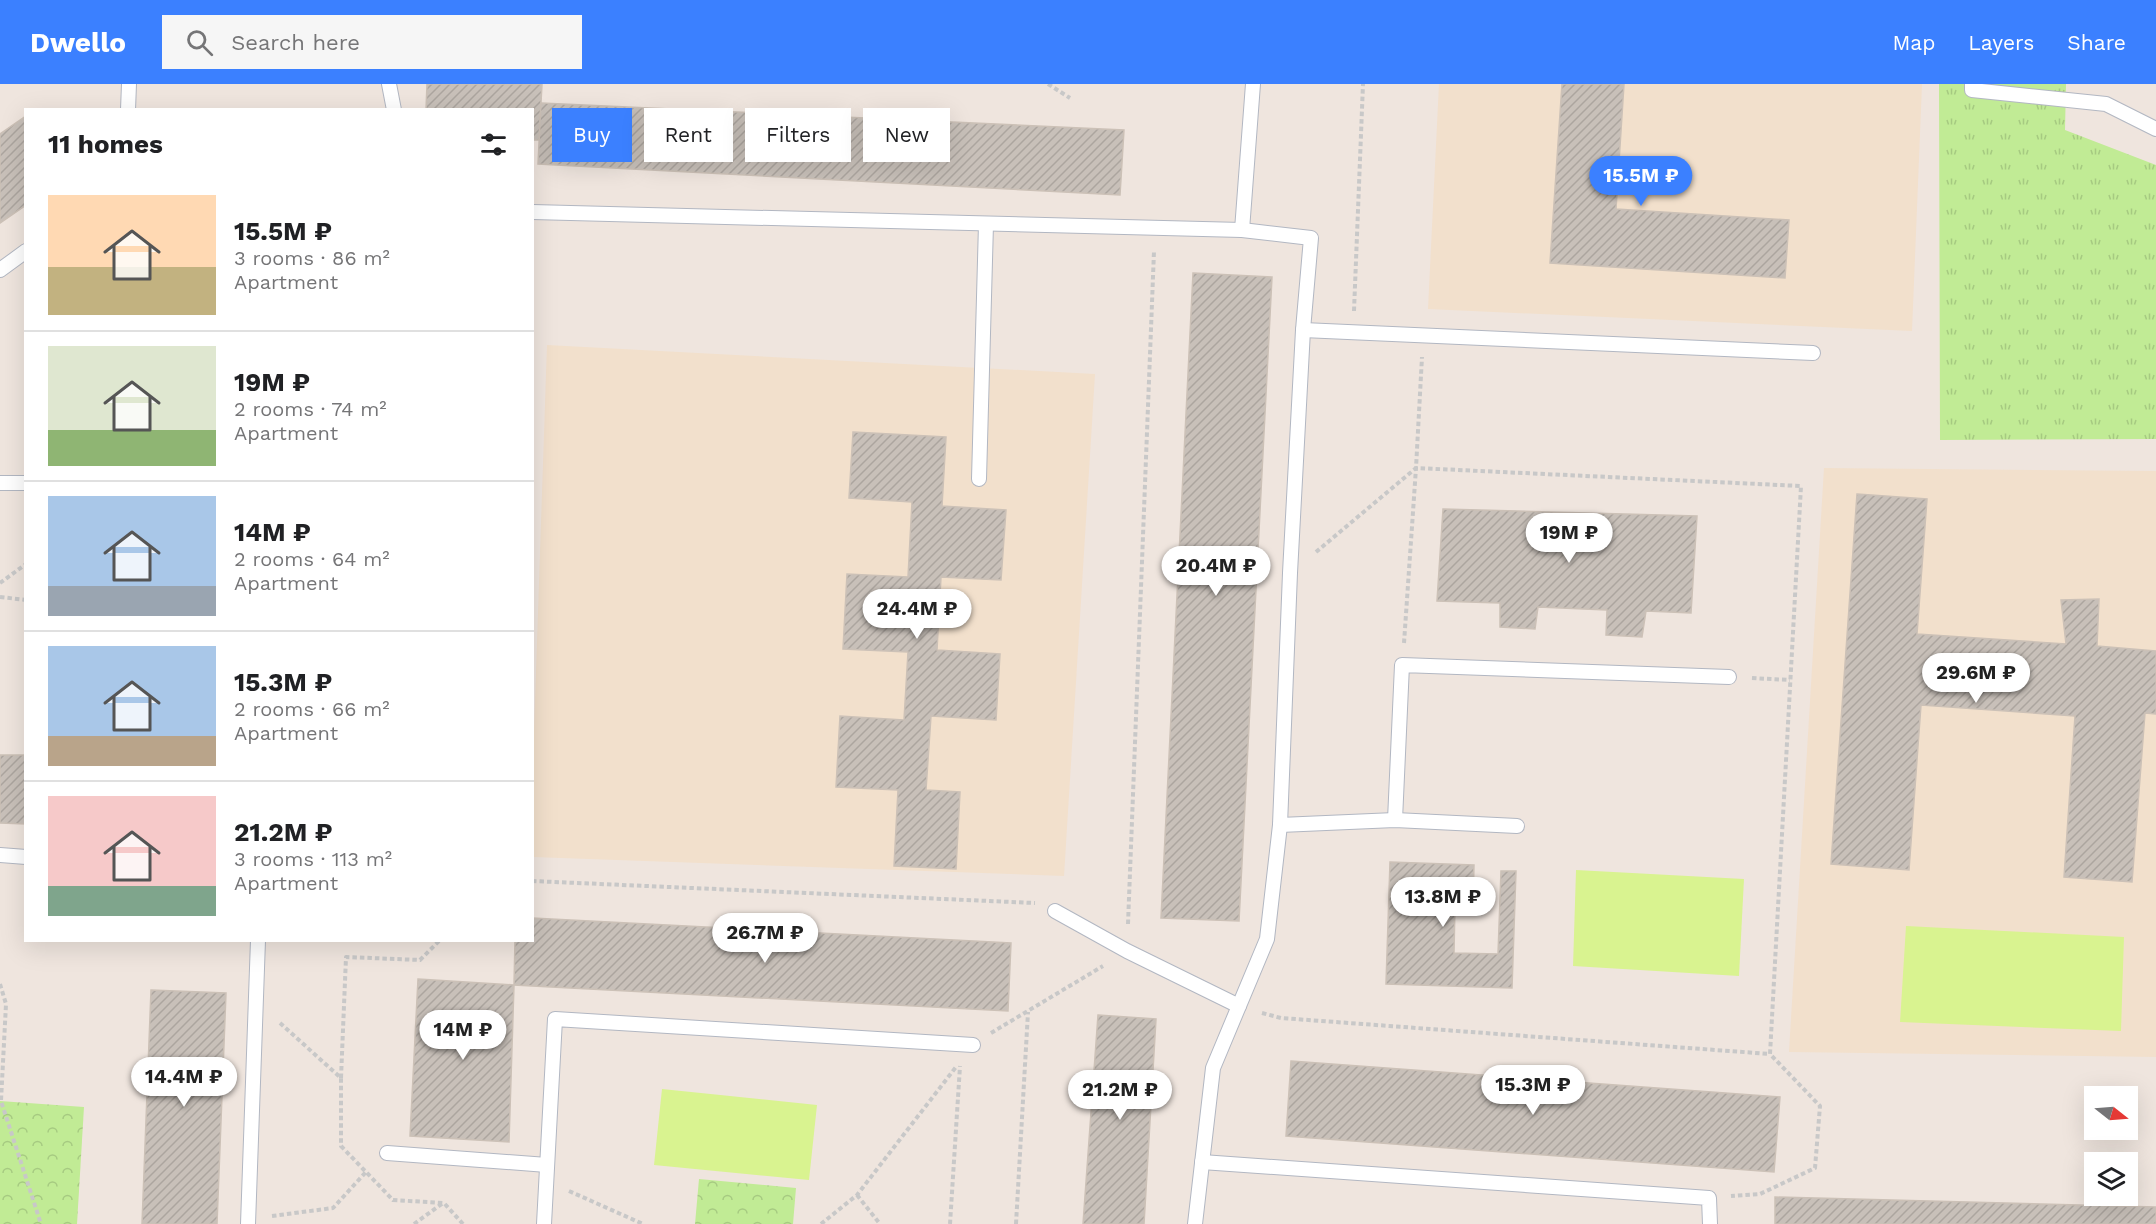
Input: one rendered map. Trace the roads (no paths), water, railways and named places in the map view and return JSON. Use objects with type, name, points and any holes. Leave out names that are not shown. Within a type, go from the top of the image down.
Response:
[{"type":"lane","points":[[128,108],[129,84]]},
{"type":"lane","points":[[389,84],[394,108]]},
{"type":"lane","points":[[1242,230],[1253,84]]},
{"type":"lane","points":[[1972,84],[1972,90],[2106,105],[2156,129]]},
{"type":"lane","points":[[534,212],[1242,230],[1311,238],[1303,330],[1290,573],[1280,825],[1267,939],[1213,1068],[1195,1224]]},
{"type":"lane","points":[[980,480],[986,224]]},
{"type":"lane","points":[[0,270],[24,252]]},
{"type":"lane","points":[[1303,330],[1813,353]]},
{"type":"lane","points":[[0,483],[24,483]]},
{"type":"lane","points":[[1395,820],[1402,664],[1729,677]]},
{"type":"lane","points":[[1280,825],[1395,820],[1517,826]]},
{"type":"lane","points":[[0,855],[24,857]]},
{"type":"lane","points":[[1054,911],[1127,951],[1239,1006]]},
{"type":"lane","points":[[248,1221],[258,942]]},
{"type":"lane","points":[[544,1224],[555,1019],[973,1045]]},
{"type":"lane","points":[[387,1153],[548,1165]]},
{"type":"lane","points":[[1202,1162],[1709,1198],[1710,1224]]}]
